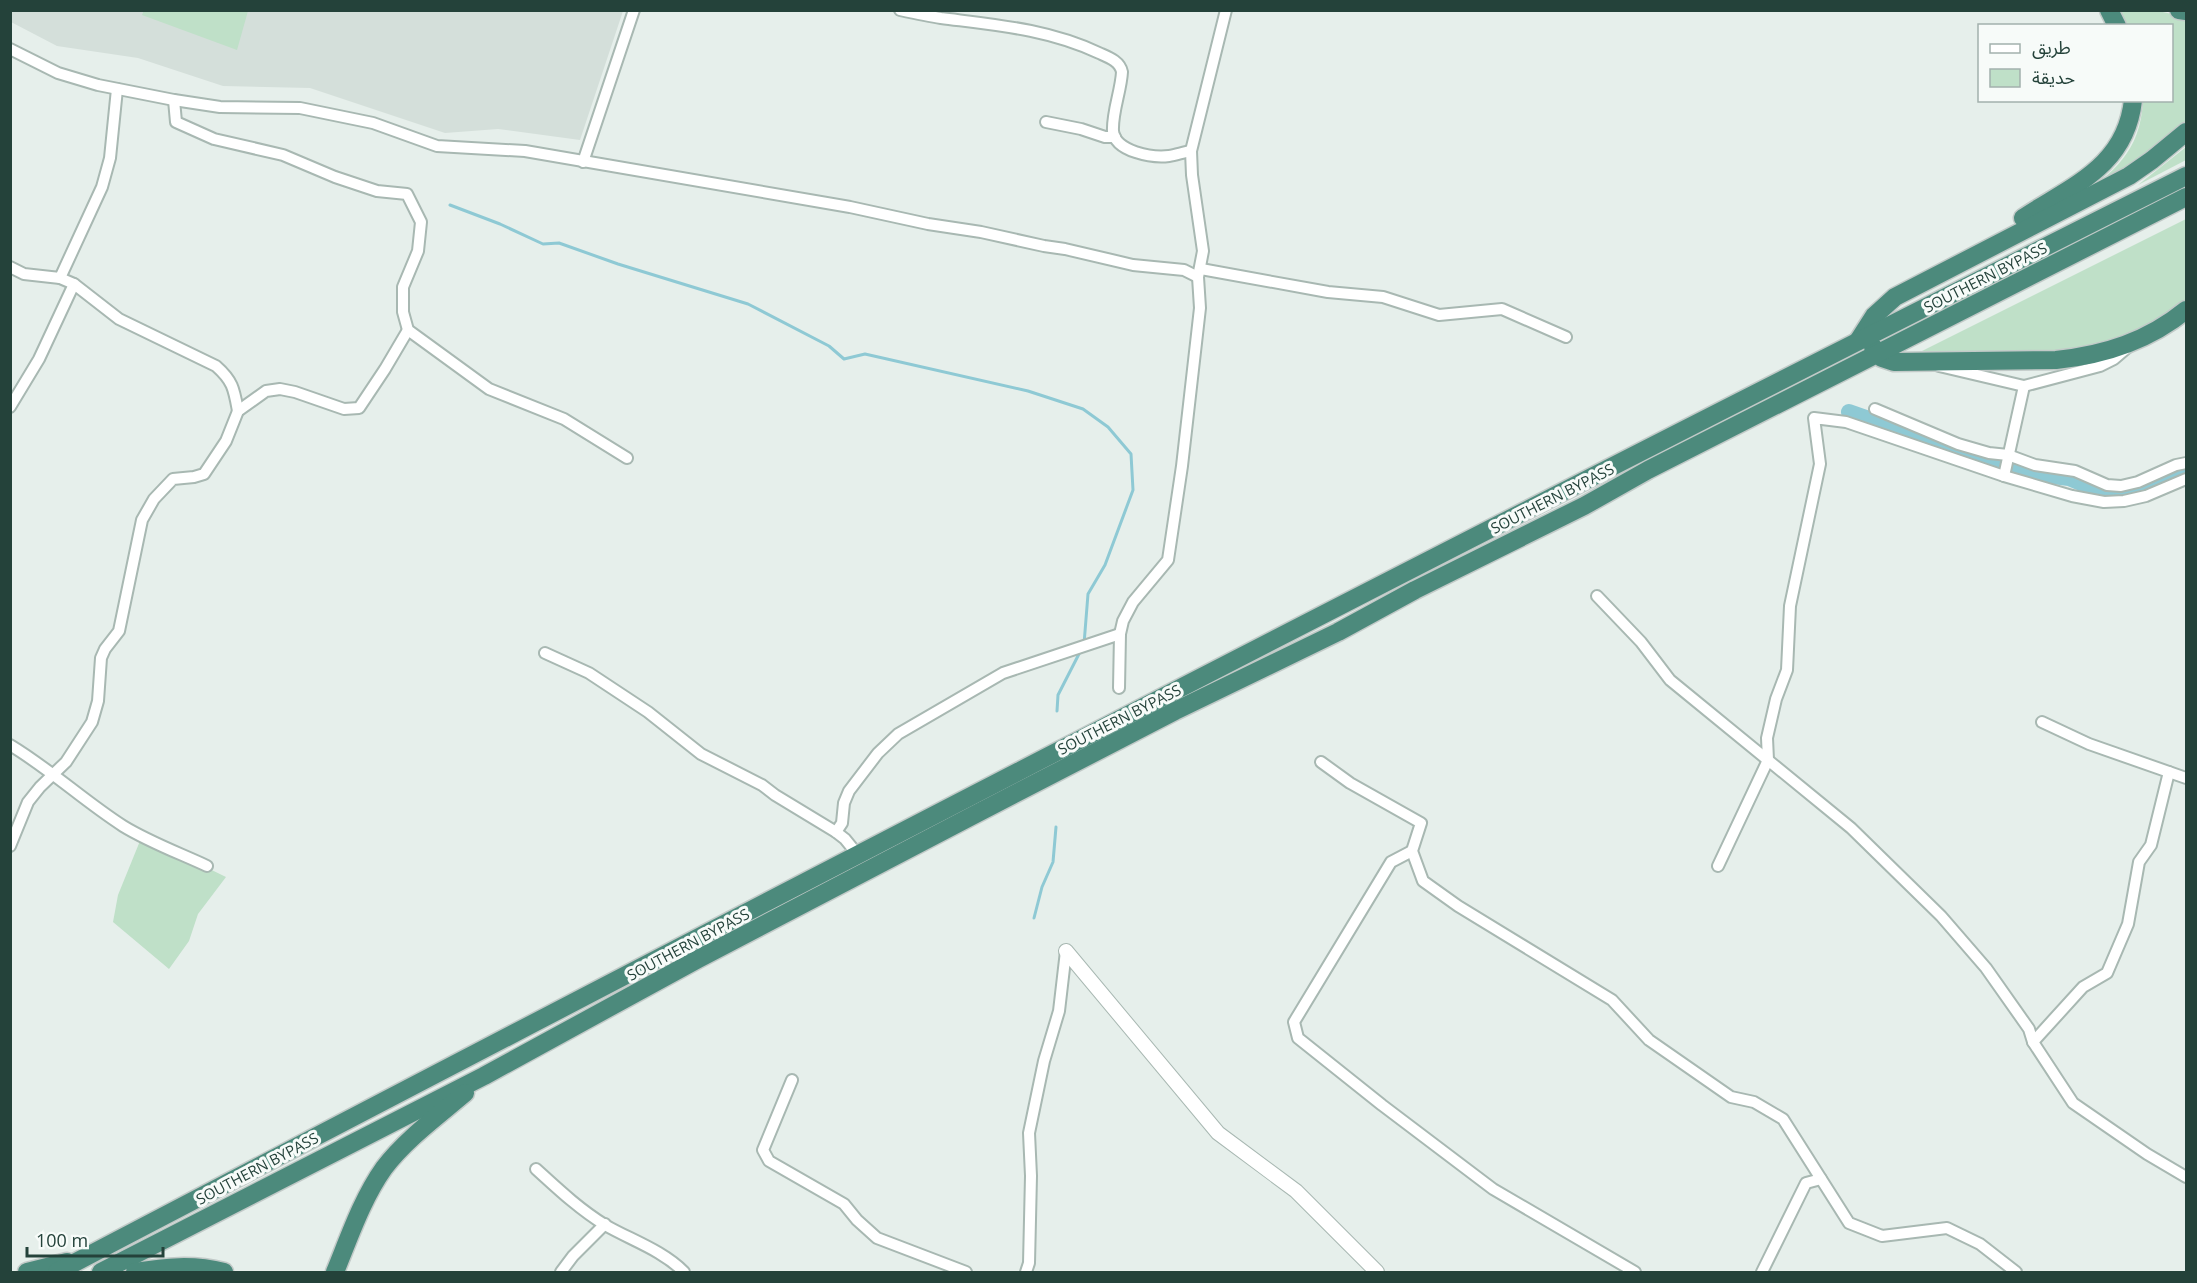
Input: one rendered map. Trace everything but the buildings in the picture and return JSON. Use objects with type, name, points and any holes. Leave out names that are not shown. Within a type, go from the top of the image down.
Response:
[{"type":"highway","points":[[2109,10],[2116,24]]},
{"type":"highway","points":[[2178,10],[2187,12]]},
{"type":"highway","points":[[1983,250],[2016,223],[2100,168],[2127,131],[2133,102]]},
{"type":"highway","points":[[2187,132],[2129,176],[1895,297],[1874,316],[1863,338],[1877,354],[1887,361],[1894,362],[2056,360],[2111,351],[2131,344],[2158,331],[2187,310]]},
{"type":"highway","name":"SOUTHERN BYPASS","points":[[57,1272],[1029,764],[1863,338],[2187,176]]},
{"type":"highway","name":"SOUTHERN BYPASS","points":[[101,1272],[483,1076],[698,959],[1175,711],[1338,632],[1415,590],[1584,506],[1648,470],[2187,197]]},
{"type":"highway","points":[[335,1272],[362,1208],[385,1167],[407,1144],[483,1076]]},
{"type":"highway","points":[[27,1272],[89,1256]]},
{"type":"highway","points":[[135,1272],[174,1267],[199,1267],[224,1272]]},
{"type":"street","points":[[583,162],[634,10]]},
{"type":"street","points":[[900,10],[940,18],[985,22],[1063,38],[1112,59],[1122,67],[1113,131],[1124,147],[1155,156],[1191,151]]},
{"type":"street","points":[[1119,688],[1120,634],[1123,621],[1133,602],[1168,560],[1190,405],[1200,308],[1200,273],[1203,250],[1192,175],[1191,151],[1226,10]]},
{"type":"street","points":[[10,49],[58,73],[98,86],[220,107],[300,108],[373,123],[437,146],[525,151],[850,207],[928,225],[981,232],[1065,249],[1133,265],[1184,270],[1328,292],[1383,297],[1438,315],[1502,309],[1566,337]]},
{"type":"street","points":[[60,278],[102,187],[110,158],[117,89]]},
{"type":"street","points":[[174,100],[176,122],[213,139],[283,155],[335,177],[377,191],[407,194],[421,222],[418,251],[403,287],[403,312],[408,330],[489,390],[564,419],[627,458]]},
{"type":"street","points":[[1046,122],[1082,129],[1106,137],[1115,136]]},
{"type":"street","points":[[10,267],[24,273],[60,278],[74,284],[119,319],[216,366],[227,376],[233,386],[238,411]]},
{"type":"street","points":[[10,407],[39,359],[74,284]]},
{"type":"street","points":[[10,846],[28,802],[66,762],[95,715],[101,658],[118,632],[140,530],[147,510],[154,499],[169,481],[177,477],[194,477],[204,474],[226,441],[238,411],[266,391],[280,388],[344,409],[359,408],[386,369],[408,330]]},
{"type":"street","points":[[1928,361],[1954,371],[2024,386],[2100,366],[2120,355],[2131,344]]},
{"type":"street","points":[[2004,476],[2024,386]]},
{"type":"street","points":[[1875,409],[1958,444],[1989,453],[2008,455],[2035,465],[2075,471],[2108,485],[2121,486],[2138,482],[2176,465],[2187,463]]},
{"type":"street","points":[[1718,866],[1768,760],[1767,738],[1776,699],[1787,670],[1790,606],[1820,464],[1814,417],[1846,422],[2004,476],[2072,496],[2104,502],[2124,501],[2145,496],[2187,479]]},
{"type":"street","points":[[1597,596],[1641,642],[1670,680],[1851,828],[1941,916],[1986,968],[2029,1029],[2033,1042],[2073,1103],[2147,1154],[2187,1177]]},
{"type":"street","points":[[836,832],[842,824],[844,803],[849,791],[878,753],[898,734],[1003,673],[1120,634]]},
{"type":"street","points":[[545,652],[589,673],[648,712],[701,754],[762,785],[836,832],[858,855]]},
{"type":"street","points":[[2042,722],[2089,744],[2187,778]]},
{"type":"street","points":[[10,745],[54,774],[125,827],[207,866]]},
{"type":"street","points":[[1321,762],[1350,783],[1421,823],[1412,851],[1423,881],[1458,906],[1612,1000],[1649,1041],[1731,1097],[1754,1102],[1783,1119],[1849,1223],[1882,1236],[1947,1228],[1980,1245],[2016,1272]]},
{"type":"street","points":[[2033,1042],[2083,987],[2107,973],[2128,924],[2139,862],[2151,845],[2169,772]]},
{"type":"street","points":[[1412,851],[1391,862],[1294,1022],[1298,1038],[1493,1189],[1635,1272]]},
{"type":"street","points":[[1026,1272],[1029,1263],[1031,1176],[1029,1133],[1044,1061],[1059,1011],[1066,951]]},
{"type":"street","points":[[1066,951],[1218,1133],[1296,1191],[1377,1272]]},
{"type":"street","points":[[792,1080],[763,1150],[769,1161],[844,1204],[857,1220],[877,1238],[966,1272]]},
{"type":"street","points":[[536,1168],[573,1202],[604,1224],[668,1259],[684,1272]]},
{"type":"street","points":[[1762,1272],[1806,1183],[1821,1179]]},
{"type":"street","points":[[561,1272],[604,1224]]},
{"type":"shaded area","points":[[10,11],[623,11],[580,140],[498,129],[445,133],[310,88],[223,86],[138,58],[57,46],[11,22]]},
{"type":"green space","points":[[144,10],[248,11],[237,50],[142,15]]},
{"type":"green space","points":[[2118,11],[2158,11],[2186,17],[2186,125],[2154,155],[2075,201],[2113,170],[2130,148],[2137,134],[2143,102],[2173,102],[2173,24],[2125,24]]},
{"type":"green space","points":[[2186,147],[2186,160],[2138,185]]},
{"type":"green space","points":[[2186,219],[2186,300],[2160,319],[2132,335],[2084,349],[2057,352],[2001,354],[1922,351]]},
{"type":"green space","points":[[142,836],[226,877],[198,914],[189,941],[169,969],[113,922],[118,895]]},
{"type":"waterway","points":[[450,205],[500,224],[543,244],[559,243],[618,264],[748,304],[829,346],[844,359],[865,354],[1028,391],[1083,409],[1108,427],[1131,454],[1133,490],[1105,565],[1088,594],[1084,644]]},
{"type":"waterway","points":[[1849,412],[1926,439],[1951,452],[2037,474],[2069,478],[2090,487],[2118,494],[2146,487],[2186,469]]},
{"type":"waterway","points":[[1057,711],[1058,695],[1081,650]]},
{"type":"waterway","points":[[1034,918],[1042,887],[1053,862],[1056,827]]}]
